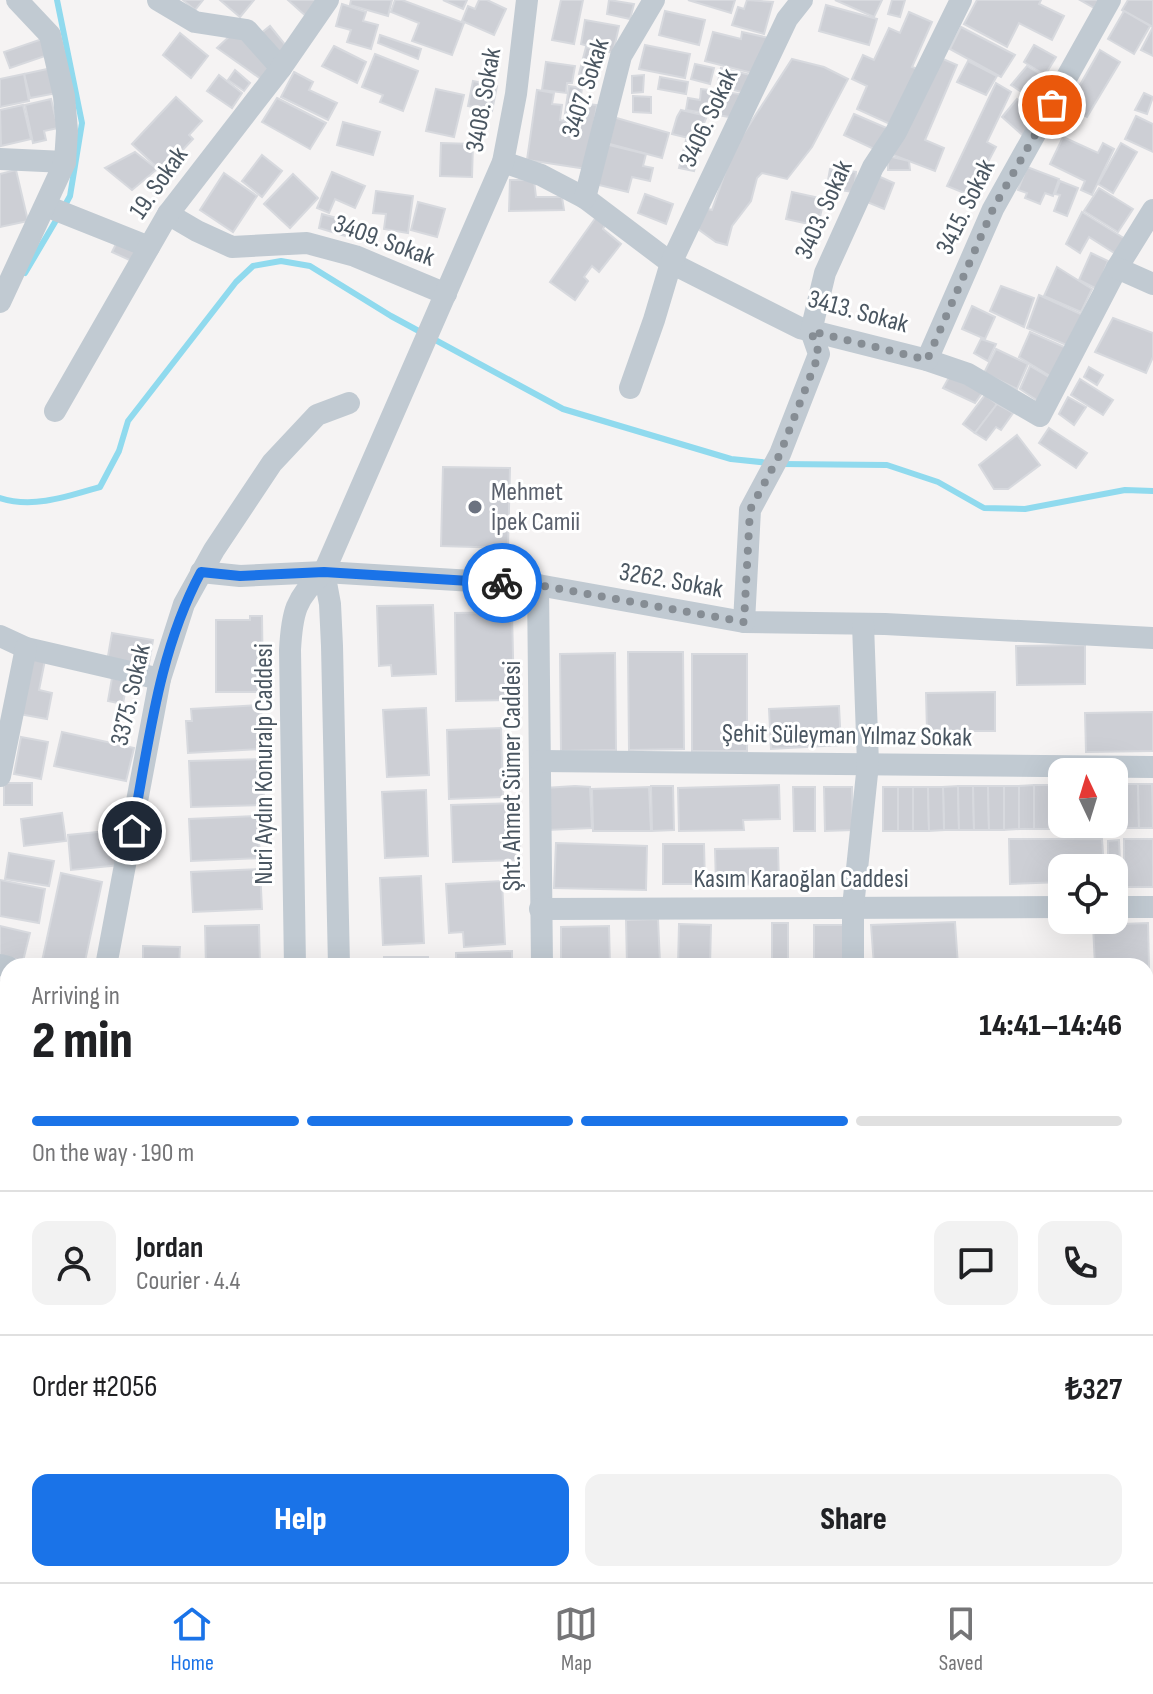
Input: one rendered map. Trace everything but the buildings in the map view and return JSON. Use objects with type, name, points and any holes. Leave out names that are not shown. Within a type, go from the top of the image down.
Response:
[{"type":"street","points":[[3,293],[51,208],[65,162],[67,131],[64,96],[50,35],[17,0]]},
{"type":"street","points":[[158,0],[195,22],[247,30],[281,68]]},
{"type":"street","name":"19. Sokak","points":[[55,411],[168,214],[281,68],[328,0]]},
{"type":"street","name":"3408. Sokak","points":[[446,294],[503,162],[516,94],[527,0]]},
{"type":"street","name":"3407. Sokak","points":[[585,198],[621,56],[654,0]]},
{"type":"street","name":"3406. Sokak","points":[[630,388],[671,263],[787,19],[802,0]]},
{"type":"street","name":"3403. Sokak","points":[[744,622],[750,510],[780,454],[819,354],[811,331],[825,273],[873,167],[896,132],[961,0]]},
{"type":"street","name":"3415. Sokak","points":[[927,360],[993,209],[1110,0]]},
{"type":"street","points":[[0,159],[65,162]]},
{"type":"street","name":"3413. Sokak","points":[[503,162],[541,175],[585,198],[671,263],[800,328],[927,360],[968,374],[1040,416],[1117,268],[1153,210]]},
{"type":"street","points":[[51,208],[149,247]]},
{"type":"street","name":"3409. Sokak","points":[[168,214],[232,247],[307,243],[355,256],[446,294]]},
{"type":"street","points":[[1117,268],[1153,284]]},
{"type":"street","name":"Nuri Aydın Konuralp Caddesi","points":[[295,958],[292,617],[296,604],[324,572],[446,294]]},
{"type":"street","name":"3375. Sokak","points":[[108,958],[160,679],[184,604],[201,572],[272,463],[317,415],[349,403]]},
{"type":"street","name":"3262. Sokak","points":[[201,572],[240,576],[324,572],[538,585],[744,622],[863,624],[1153,638]]},
{"type":"street","points":[[324,572],[330,604],[332,646],[339,958]]},
{"type":"street","name":"Şht. Ahmet Sümer Caddesi","points":[[538,585],[542,958]]},
{"type":"street","points":[[853,958],[853,907],[868,764],[863,624]]},
{"type":"street","points":[[0,636],[26,648],[160,679]]},
{"type":"street","points":[[0,776],[26,648]]},
{"type":"street","name":"Şehit Süleyman Yılmaz Sokak","points":[[541,761],[1153,767]]},
{"type":"street","name":"Kasım Karaoğlan Caddesi","points":[[540,909],[1048,907]]},
{"type":"street","points":[[1128,907],[1153,907]]},
{"type":"waterway","points":[[57,0],[82,123],[70,196],[64,207]]},
{"type":"waterway","points":[[25,273],[58,217]]},
{"type":"waterway","points":[[0,498],[38,502],[100,487],[119,451],[128,421],[236,282],[253,266],[281,261],[310,266],[391,316],[563,409],[731,459],[770,463]]},
{"type":"waterway","points":[[781,464],[887,465],[938,482],[984,508],[1025,509],[1125,490],[1153,491]]},
{"type":"way so far","points":[[502,583],[538,585],[744,622],[750,510],[780,454],[819,354],[811,331],[927,360],[993,209],[1052,105]]},
{"type":"place","name":"Mehmet İpek Camii","points":[[475,507]]},
{"type":"route","points":[[132,831],[160,679],[184,604],[201,572],[240,576],[324,572],[502,583]]}]
